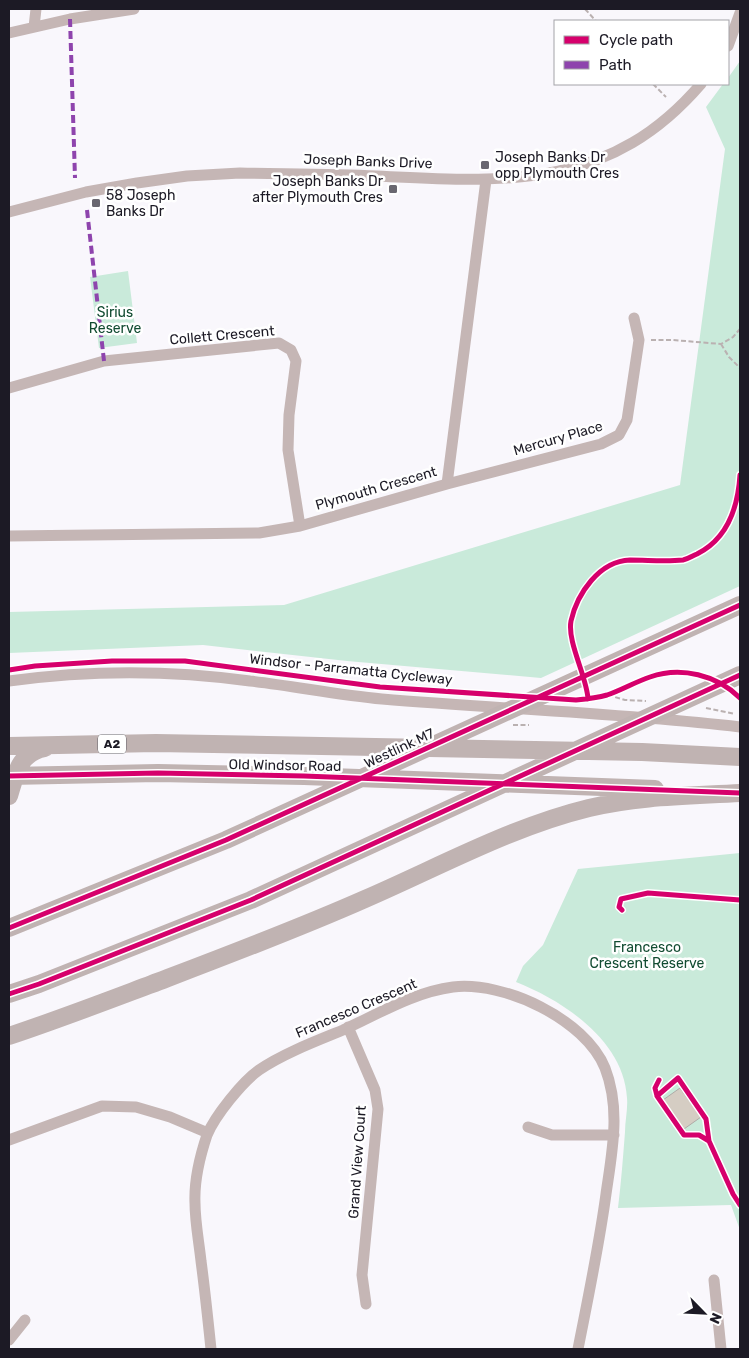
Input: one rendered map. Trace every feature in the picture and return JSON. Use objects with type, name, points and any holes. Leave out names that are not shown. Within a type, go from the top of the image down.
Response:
[{"type":"highway","name":"Westlink M7","points":[[9,928],[226,840],[740,604]]},
{"type":"highway","points":[[9,994],[39,984],[251,900],[740,675]]},
{"type":"highway","name":"Old Windsor Road","points":[[9,746],[156,743],[642,752],[740,756]]},
{"type":"highway","points":[[9,796],[12,776],[27,755],[35,750],[68,745]]},
{"type":"highway","name":"Old Windsor Road","points":[[12,776],[158,773],[295,776],[740,793]]},
{"type":"highway","points":[[9,1036],[44,1025],[221,958],[365,900],[502,838],[545,822],[589,808],[628,801],[740,793]]},
{"type":"street","points":[[34,27],[36,9]]},
{"type":"street","points":[[9,33],[70,19],[134,9]]},
{"type":"street","points":[[729,43],[740,13]]},
{"type":"street","name":"Joseph Banks Drive","points":[[9,212],[111,187],[211,174],[240,173],[486,180],[556,173],[573,169],[615,153],[652,130],[677,110],[700,85]]},
{"type":"street","name":"Plymouth Crescent","points":[[9,536],[259,533],[300,526],[447,484],[486,180]]},
{"type":"street","name":"Mercury Place","points":[[447,484],[601,444],[619,435],[627,420],[639,340],[634,318]]},
{"type":"street","name":"Collett Crescent","points":[[9,388],[104,361],[279,343],[291,350],[296,361],[289,414],[288,450],[300,526]]},
{"type":"street","points":[[9,681],[72,674],[163,673],[250,680],[381,699],[618,715],[740,727]]},
{"type":"street","name":"Francesco Crescent","points":[[211,1349],[194,1202],[198,1171],[208,1133],[232,1097],[258,1071],[294,1051],[422,995],[454,987],[488,989],[520,997],[546,1009],[568,1024],[590,1045],[604,1066],[614,1096],[614,1135],[600,1239],[578,1349]]},
{"type":"street","name":"Grand View Court","points":[[348,1028],[375,1090],[378,1109],[362,1275],[366,1304]]},
{"type":"street","points":[[9,1140],[102,1106],[136,1107],[170,1117],[208,1133]]},
{"type":"street","points":[[528,1127],[552,1135],[614,1135]]},
{"type":"street","points":[[714,1280],[720,1349]]},
{"type":"street","points":[[9,1340],[25,1320]]},
{"type":"path","points":[[585,9],[595,20]]},
{"type":"path","points":[[654,85],[666,97]]},
{"type":"path","points":[[639,340],[673,340],[721,344],[733,337],[740,329]]},
{"type":"path","points":[[721,344],[729,357],[740,368]]},
{"type":"path","points":[[603,696],[616,691]]},
{"type":"path","points":[[657,1096],[678,1078],[706,1119],[706,1140],[713,1150]]},
{"type":"path","points":[[655,1088],[662,1104]]},
{"type":"green space","points":[[740,61],[740,586],[541,678],[347,661],[203,645],[9,653],[9,612],[284,605],[680,485],[725,149],[706,107],[722,85],[729,85],[729,77]]},
{"type":"green space","name":"Sirius Reserve","points":[[128,271],[137,343],[99,348],[90,277]]},
{"type":"green space","name":"Francesco Crescent Reserve","points":[[740,853],[740,1230],[731,1205],[618,1208],[627,1098],[623,1077],[615,1058],[603,1041],[571,1012],[553,1000],[516,982],[523,966],[543,945],[578,869]]},
{"type":"building","points":[[680,1088],[701,1117],[684,1129],[663,1100]]},
{"type":"marked path","points":[[70,19],[75,178]]},
{"type":"marked path","points":[[87,210],[104,361]]},
{"type":"cycle path","points":[[588,699],[574,649],[571,629],[574,611],[584,590],[599,573],[619,562],[630,560],[683,560],[707,548],[716,540],[729,521],[737,499],[740,475]]},
{"type":"cycle path","points":[[9,928],[226,840],[740,605]]},
{"type":"cycle path","name":"Windsor - Parramatta Cycleway","points":[[9,670],[35,666],[112,661],[185,661],[380,687],[576,700],[607,695],[644,679],[674,672],[710,678],[721,683],[740,698]]},
{"type":"cycle path","points":[[9,994],[39,984],[251,900],[740,675]]},
{"type":"cycle path","points":[[9,776],[158,773],[304,776],[740,793]]},
{"type":"cycle path","points":[[622,910],[619,907],[621,899],[648,893],[740,900]]},
{"type":"cycle path","points":[[657,1096],[678,1078],[706,1119],[709,1141]]},
{"type":"cycle path","points":[[659,1080],[655,1088],[657,1096],[684,1135],[699,1135],[709,1141],[733,1194],[740,1205]]},
{"type":"place","name":"Joseph Banks Dr opp Plymouth Cres","points":[[485,165]]},
{"type":"place","name":"Joseph Banks Dr after Plymouth Cres","points":[[393,189]]},
{"type":"place","name":"58 Joseph Banks Dr","points":[[96,203]]}]
